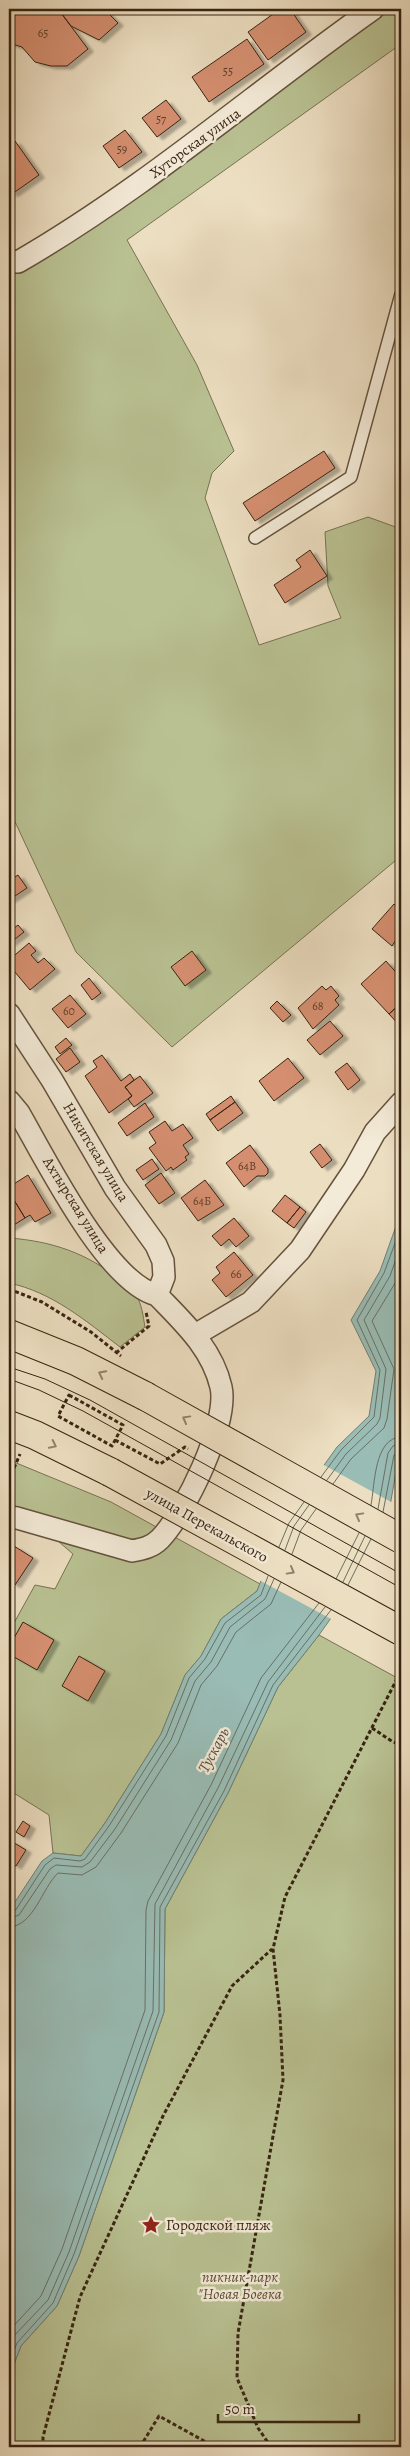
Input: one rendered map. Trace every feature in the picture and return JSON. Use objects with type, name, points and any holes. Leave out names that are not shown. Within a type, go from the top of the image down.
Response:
[{"type":"main road","points":[[9,1334],[76,1361],[145,1396],[401,1539]]},
{"type":"main road","name":"улица Перекальского","points":[[9,1425],[35,1435],[110,1472],[401,1631]]},
{"type":"street","name":"Хуторская улица","points":[[9,261],[18,262],[94,215],[203,138],[373,9]]},
{"type":"street","name":"Никитская улица","points":[[9,1014],[52,1080],[115,1188],[156,1245],[162,1261],[164,1277],[150,1300]]},
{"type":"street","name":"Ахтырская улица","points":[[9,1101],[19,1113],[97,1246],[135,1286],[146,1292],[150,1300]]},
{"type":"street","points":[[195,1335],[251,1302],[300,1250],[354,1170],[375,1132],[401,1102]]},
{"type":"street","points":[[9,1518],[17,1518],[132,1551],[145,1549],[160,1539],[191,1493],[207,1459],[223,1403],[221,1387],[212,1361],[195,1335],[150,1300]]},
{"type":"lane","points":[[255,538],[351,477],[401,299]]},
{"type":"path","points":[[9,1289],[42,1302],[92,1332],[124,1358]]},
{"type":"path","points":[[116,1353],[149,1326],[150,1300]]},
{"type":"path","points":[[69,1395],[123,1425],[115,1440],[112,1446],[58,1416],[69,1395]]},
{"type":"path","points":[[115,1440],[160,1464],[185,1447]]},
{"type":"path","points":[[9,1480],[20,1454]]},
{"type":"path","points":[[271,2447],[258,2428],[237,2378],[238,2333],[283,2080],[280,2015],[273,1949],[285,1897],[401,1671]]},
{"type":"path","points":[[372,1728],[393,1742],[401,1744]]},
{"type":"path","points":[[43,2447],[42,2438],[80,2297],[163,2116],[232,1986],[273,1949]]},
{"type":"path","points":[[140,2447],[159,2416],[215,2447]]},
{"type":"green space","points":[[387,9],[401,9],[401,44],[127,240],[197,365],[234,451],[212,473],[205,498],[259,645],[341,618],[328,586],[325,532],[368,517],[401,529],[401,856],[172,1047],[76,952],[9,809],[9,277],[85,231]]},
{"type":"green space","points":[[9,1238],[40,1242],[68,1250],[108,1271],[134,1292],[142,1310],[145,1327],[120,1347],[54,1300],[25,1287],[9,1283]]},
{"type":"green space","points":[[9,1460],[111,1502],[260,1584],[257,1591],[221,1619],[201,1656],[185,1675],[161,1734],[105,1823],[81,1856],[53,1853],[49,1815],[9,1790],[9,1691],[13,1682],[9,1677],[9,1632],[35,1585],[55,1589],[73,1554],[22,1510],[9,1503]]},
{"type":"green space","name":"пикник-парк \"Новая Боевка","points":[[319,1635],[401,1680],[401,2447],[9,2447],[9,2377],[21,2346],[57,2306],[79,2256],[164,2012],[165,1909],[228,1793],[278,1687]]},
{"type":"water","name":"Тускарь","points":[[401,1212],[401,1443],[389,1512],[358,1580],[319,1635],[278,1687],[228,1793],[165,1909],[164,2012],[79,2256],[57,2306],[21,2346],[9,2377],[9,1911],[42,1861],[53,1853],[81,1856],[105,1823],[161,1734],[185,1675],[201,1656],[221,1619],[257,1591],[284,1521],[337,1447],[369,1416],[376,1371],[351,1320],[380,1271]]},
{"type":"pier","points":[[322,1464],[393,1503],[391,1513],[360,1582],[333,1620],[259,1580],[282,1520]]},
{"type":"building","points":[[16,9],[58,9],[88,49],[67,66],[51,66],[35,62],[22,47],[9,43]]},
{"type":"building","points":[[58,9],[104,9],[118,23],[99,40],[71,26]]},
{"type":"building","points":[[280,9],[290,9],[306,32],[268,60],[248,32]]},
{"type":"building","points":[[247,39],[264,64],[209,102],[192,77]]},
{"type":"building","points":[[166,100],[181,119],[157,137],[142,118]]},
{"type":"building","points":[[125,130],[142,152],[119,168],[103,146]]},
{"type":"building","points":[[15,141],[39,175],[12,194],[9,190],[9,145]]},
{"type":"building","points":[[324,451],[335,468],[255,521],[243,503]]},
{"type":"building","points":[[310,550],[327,576],[285,603],[274,585],[301,567],[296,560]]},
{"type":"building","points":[[18,875],[27,888],[9,900],[9,884],[12,882],[10,880]]},
{"type":"building","points":[[394,904],[401,911],[401,932],[392,946],[372,929]]},
{"type":"building","points":[[18,925],[24,932],[10,943],[9,932]]},
{"type":"building","points":[[29,943],[36,951],[31,955],[38,963],[44,958],[55,969],[30,990],[9,965],[9,960]]},
{"type":"building","points":[[192,951],[206,970],[185,986],[171,967]]},
{"type":"building","points":[[386,961],[401,978],[401,1003],[389,1014],[361,984]]},
{"type":"building","points":[[89,978],[101,993],[92,1000],[81,985]]},
{"type":"building","points":[[322,986],[326,990],[331,986],[339,996],[335,1000],[339,1005],[313,1029],[298,1008]]},
{"type":"building","points":[[70,995],[86,1014],[68,1028],[52,1009]]},
{"type":"building","points":[[277,1001],[291,1015],[283,1022],[270,1008]]},
{"type":"building","points":[[401,1003],[401,1027],[389,1014]]},
{"type":"building","points":[[330,1021],[343,1036],[320,1055],[307,1040]]},
{"type":"building","points":[[66,1038],[72,1045],[60,1054],[55,1047]]},
{"type":"building","points":[[70,1048],[80,1062],[66,1072],[56,1059]]},
{"type":"building","points":[[102,1055],[121,1081],[130,1074],[134,1080],[125,1087],[132,1096],[109,1113],[85,1076],[97,1067],[93,1061]]},
{"type":"building","points":[[288,1058],[304,1078],[274,1101],[259,1081]]},
{"type":"building","points":[[347,1063],[360,1080],[348,1090],[335,1072]]},
{"type":"building","points":[[140,1076],[153,1093],[134,1107],[128,1099],[132,1096],[125,1087]]},
{"type":"building","points":[[231,1096],[235,1102],[210,1120],[206,1114]]},
{"type":"building","points":[[235,1102],[243,1113],[218,1131],[210,1120]]},
{"type":"building","points":[[145,1103],[154,1117],[127,1136],[118,1123]]},
{"type":"building","points":[[165,1121],[172,1131],[183,1124],[193,1138],[183,1145],[189,1154],[185,1157],[187,1160],[173,1170],[171,1167],[166,1171],[149,1148],[156,1143],[149,1132]]},
{"type":"building","points":[[320,1144],[332,1160],[322,1168],[310,1152]]},
{"type":"building","points":[[250,1145],[268,1169],[268,1173],[265,1176],[257,1176],[244,1187],[226,1163]]},
{"type":"building","points":[[152,1159],[159,1169],[143,1180],[136,1170]]},
{"type":"building","points":[[161,1173],[175,1193],[159,1204],[145,1185]]},
{"type":"building","points":[[28,1175],[51,1213],[35,1222],[30,1215],[25,1218],[14,1200],[10,1202],[9,1199],[9,1187]]},
{"type":"building","points":[[205,1180],[224,1205],[198,1221],[181,1198]]},
{"type":"building","points":[[285,1195],[300,1207],[287,1223],[272,1211]]},
{"type":"building","points":[[14,1200],[25,1218],[9,1228],[9,1203]]},
{"type":"building","points":[[300,1207],[306,1212],[294,1228],[287,1223]]},
{"type":"building","points":[[234,1218],[249,1236],[236,1247],[229,1239],[221,1246],[212,1236]]},
{"type":"building","points":[[234,1252],[253,1275],[226,1297],[212,1280],[220,1273],[216,1267]]},
{"type":"building","points":[[14,1546],[33,1558],[15,1585],[9,1581],[9,1553]]},
{"type":"building","points":[[23,1622],[54,1640],[37,1670],[9,1654],[9,1647]]},
{"type":"building","points":[[79,1656],[105,1671],[88,1701],[62,1686]]},
{"type":"building","points":[[23,1821],[30,1826],[24,1837],[16,1832]]},
{"type":"building","points":[[11,1841],[26,1850],[16,1866],[9,1862],[9,1846]]},
{"type":"tram line","points":[[9,1367],[45,1379],[90,1400],[401,1574]]},
{"type":"tram line","points":[[9,1379],[39,1390],[83,1411],[401,1588]]},
{"type":"place","name":"Городской пляж","points":[[151,2225]]}]
